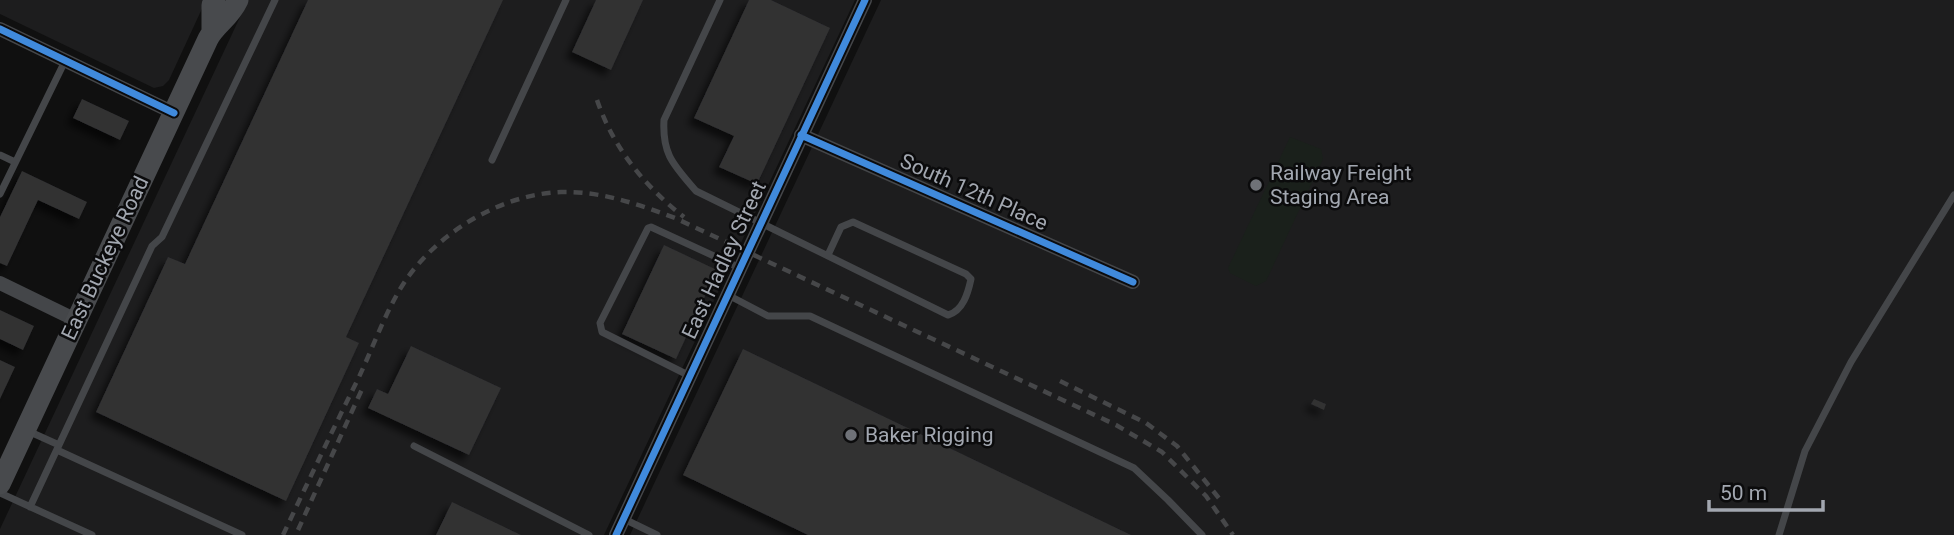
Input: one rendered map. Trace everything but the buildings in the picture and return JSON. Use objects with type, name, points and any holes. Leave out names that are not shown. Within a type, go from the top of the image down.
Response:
[{"type":"main road","name":"East Buckeye Road","points":[[212,33],[212,5],[215,0]]},
{"type":"main road","name":"East Buckeye Road","points":[[0,484],[212,33],[231,15],[238,0]]},
{"type":"street","name":"East Hadley Street","points":[[616,535],[865,0]]},
{"type":"street","points":[[0,29],[174,113]]},
{"type":"street","name":"South 12th Place","points":[[801,135],[1133,282]]},
{"type":"street","points":[[0,283],[76,320]]},
{"type":"lane","points":[[30,507],[152,246],[162,237],[275,0]]},
{"type":"lane","points":[[492,160],[566,0]]},
{"type":"lane","points":[[720,0],[664,120],[663,140],[668,157],[696,191],[948,315],[955,314],[967,297],[971,279],[966,274],[853,222],[841,227],[828,255]]},
{"type":"lane","points":[[0,194],[65,61]]},
{"type":"lane","points":[[0,155],[15,162]]},
{"type":"lane","points":[[1779,535],[1805,451],[1850,362],[1954,195]]},
{"type":"lane","points":[[690,376],[602,332],[600,323],[648,228],[651,227],[740,268]]},
{"type":"lane","points":[[728,295],[768,316],[810,316],[1134,468],[1202,535]]},
{"type":"lane","points":[[25,430],[242,535]]},
{"type":"lane","points":[[414,446],[589,535]]},
{"type":"lane","points":[[0,493],[92,535]]},
{"type":"lane","points":[[624,519],[657,535]]},
{"type":"shaded area","points":[[0,0],[206,0],[169,80],[163,86],[154,88],[0,14]]},
{"type":"shaded area","points":[[248,0],[855,0],[604,535],[0,535],[0,529]]},
{"type":"shaded area","points":[[881,0],[1954,0],[1954,535],[630,535]]},
{"type":"shaded area","points":[[1290,137],[1321,149],[1323,159],[1266,281],[1256,286],[1230,273],[1228,268]]},
{"type":"railway","points":[[597,100],[621,150],[643,179],[684,217]]},
{"type":"railway","points":[[283,535],[388,313],[408,277],[438,244],[476,218],[517,200],[561,192],[605,196],[675,218],[1116,425],[1162,452],[1206,496],[1233,535]]},
{"type":"railway","points":[[1060,381],[1146,423],[1177,446],[1222,502]]},
{"type":"railway","points":[[298,530],[363,387]]},
{"type":"cycle path","points":[[616,535],[865,0]]},
{"type":"cycle path","points":[[0,29],[174,113]]},
{"type":"cycle path","points":[[801,135],[1133,282]]},
{"type":"place","name":"Railway Freight Staging Area","points":[[1256,185]]},
{"type":"place","name":"Baker Rigging","points":[[851,435]]}]
